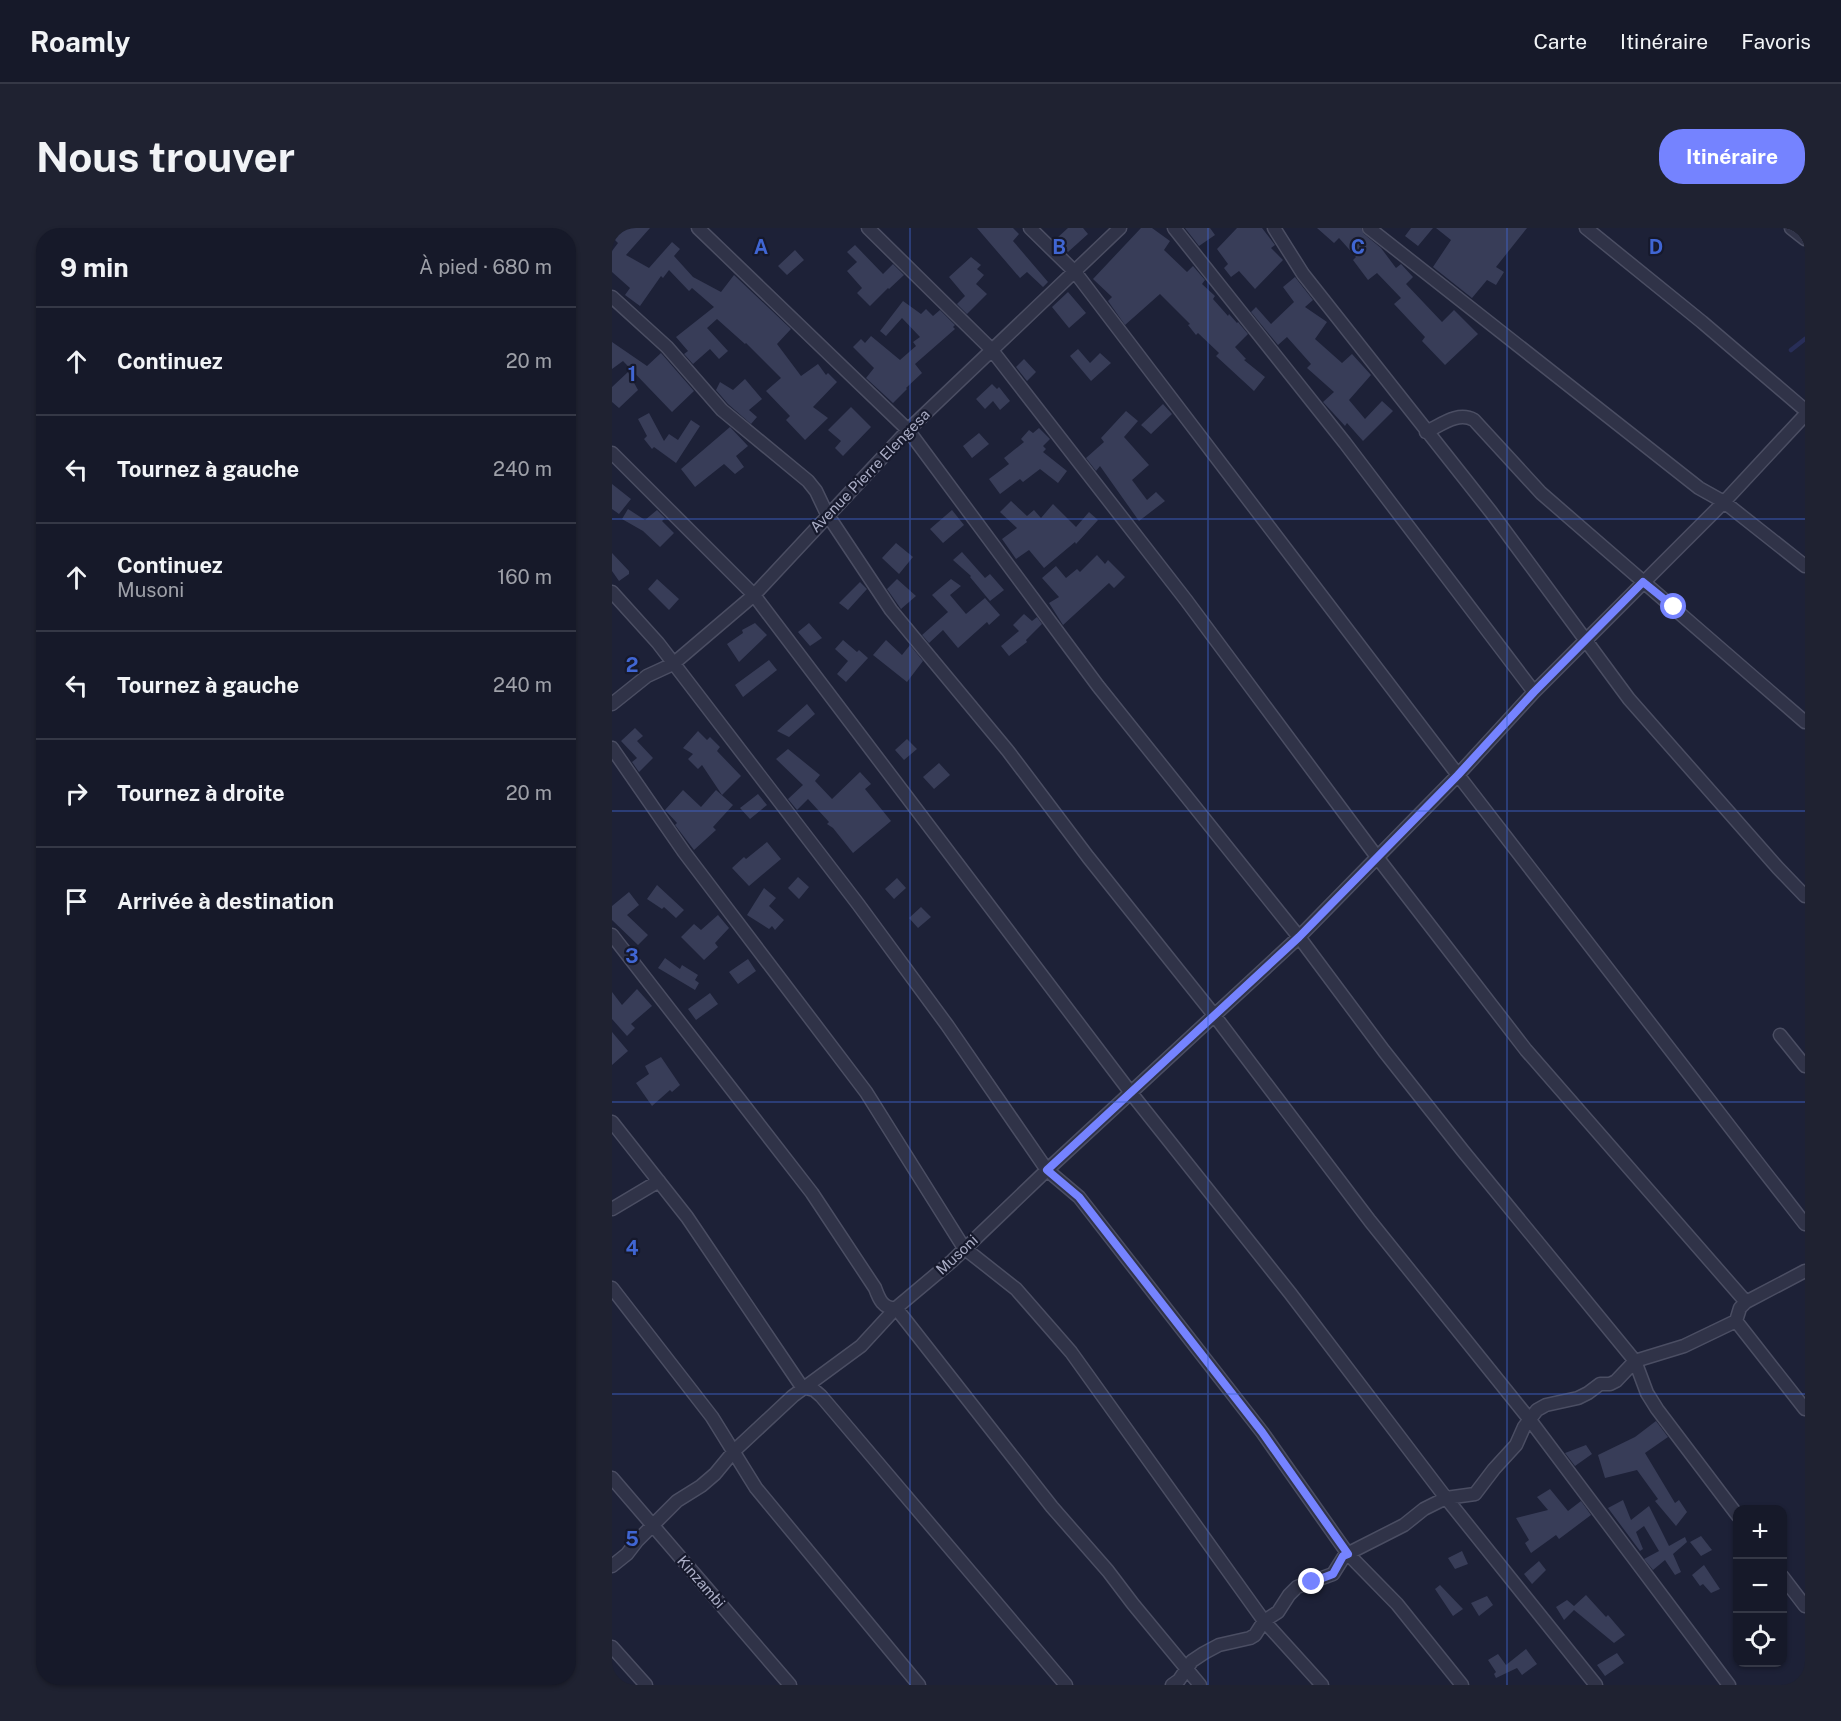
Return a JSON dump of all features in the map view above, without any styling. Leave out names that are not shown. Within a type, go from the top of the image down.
[{"type":"street","points":[[698,228],[908,430],[1098,686],[1299,937],[1384,1051],[1463,1151],[1635,1361],[1647,1393],[1657,1409],[1733,1511]]},
{"type":"street","points":[[868,228],[991,349],[1186,600],[1377,856],[1526,1050],[1746,1302]]},
{"type":"street","points":[[1030,228],[1075,273],[1458,775],[1805,1224]]},
{"type":"street","name":"Avenue Pierre Elengesa","points":[[612,704],[647,676],[673,664],[754,595],[827,514],[908,430],[1120,228]]},
{"type":"street","points":[[1174,228],[1345,443],[1534,692]]},
{"type":"street","points":[[1274,228],[1303,274],[1491,512],[1629,699],[1805,896]]},
{"type":"street","points":[[1369,228],[1699,488],[1724,502],[1805,566]]},
{"type":"street","points":[[1791,228],[1805,239]]},
{"type":"street","points":[[1593,230],[1805,410]]},
{"type":"street","points":[[612,297],[667,347],[722,410],[808,481],[816,491],[827,514],[891,610],[1008,751],[1370,1221],[1530,1420],[1729,1685]]},
{"type":"street","name":"Musoni","points":[[612,1566],[627,1554],[677,1501],[716,1474],[734,1451],[802,1387],[861,1346],[897,1308],[1299,937],[1458,775],[1534,692],[1724,502],[1805,416]]},
{"type":"street","points":[[1426,432],[1458,417],[1474,420],[1541,493],[1805,722]]},
{"type":"street","points":[[612,453],[754,595],[1131,1093],[1290,1293],[1446,1498],[1596,1685]]},
{"type":"street","points":[[612,592],[658,643],[858,903],[947,1025],[1047,1170],[1087,1206],[1262,1432],[1348,1554],[1397,1604],[1462,1685]]},
{"type":"street","points":[[612,748],[684,852],[866,1092],[964,1248],[1016,1288],[1071,1352],[1264,1621],[1322,1685]]},
{"type":"street","points":[[612,935],[812,1193],[875,1288],[883,1304],[889,1308],[897,1308],[1009,1454],[1200,1685]]},
{"type":"street","points":[[1780,1035],[1805,1066]]},
{"type":"street","points":[[612,1122],[687,1217],[802,1387],[814,1390],[821,1395],[1066,1685]]},
{"type":"street","points":[[612,1209],[659,1181]]},
{"type":"street","points":[[1172,1685],[1187,1671],[1192,1661],[1213,1648],[1255,1635],[1264,1621],[1278,1612],[1297,1587],[1333,1574],[1343,1556],[1404,1525],[1424,1509],[1446,1498],[1475,1494],[1516,1445],[1524,1427],[1537,1410],[1546,1405],[1588,1394],[1600,1384],[1610,1384],[1616,1381],[1635,1361],[1684,1346],[1736,1321],[1740,1308],[1746,1302],[1805,1271]]},
{"type":"street","points":[[612,1288],[712,1417],[756,1488],[919,1685]]},
{"type":"street","points":[[1736,1321],[1805,1409]]},
{"type":"street","name":"Kinzambi","points":[[612,1478],[790,1685]]},
{"type":"street","points":[[1787,1583],[1805,1606]]},
{"type":"street","points":[[612,1647],[646,1685]]},
{"type":"building","points":[[612,228],[650,228],[626,255],[649,268],[672,242],[680,249],[674,256],[693,277],[721,292],[734,275],[791,329],[777,344],[801,376],[818,364],[826,375],[828,373],[837,382],[813,407],[828,418],[805,440],[786,420],[790,416],[766,391],[781,378],[746,343],[717,319],[707,328],[728,351],[719,359],[710,349],[693,364],[684,354],[688,351],[676,337],[714,307],[692,288],[689,291],[669,270],[663,278],[661,276],[640,306],[625,295],[630,288],[612,272],[612,251],[618,243],[612,237]]},
{"type":"building","points":[[977,228],[1013,228],[1019,234],[1013,241],[1048,282],[1043,287],[1027,272],[1020,278]]},
{"type":"building","points":[[1068,228],[1083,228],[1088,234],[1068,252],[1057,238]]},
{"type":"building","points":[[1141,228],[1152,228],[1170,241],[1164,250],[1187,272],[1193,266],[1205,280],[1202,284],[1215,296],[1213,299],[1248,334],[1235,347],[1246,359],[1244,360],[1265,377],[1254,391],[1216,356],[1219,353],[1198,333],[1196,335],[1188,325],[1190,324],[1160,294],[1125,325],[1108,301],[1112,297],[1093,279]]},
{"type":"building","points":[[1185,228],[1210,228],[1215,235],[1199,246]]},
{"type":"building","points":[[1237,228],[1262,228],[1275,245],[1271,248],[1283,260],[1255,289],[1239,271],[1231,277],[1224,268],[1228,264],[1217,249]]},
{"type":"building","points":[[1317,228],[1361,228],[1364,234],[1381,248],[1396,268],[1401,264],[1413,277],[1406,284],[1442,322],[1454,310],[1478,334],[1445,365],[1422,341],[1425,337],[1394,304],[1401,298],[1377,273],[1368,280],[1353,260],[1356,257],[1339,238],[1334,243]]},
{"type":"building","points":[[1411,228],[1433,228],[1418,246],[1405,236]]},
{"type":"building","points":[[1436,228],[1527,228],[1496,267],[1504,272],[1496,285],[1487,280],[1472,298],[1433,267],[1451,240]]},
{"type":"building","points":[[855,245],[883,274],[893,264],[904,275],[870,306],[857,293],[862,288],[847,271],[857,262],[847,252]]},
{"type":"building","points":[[795,250],[804,260],[787,275],[778,266]]},
{"type":"building","points":[[971,257],[981,265],[977,269],[984,275],[976,284],[987,294],[967,314],[957,304],[965,296],[949,277]]},
{"type":"building","points":[[1295,277],[1313,300],[1305,307],[1327,322],[1315,339],[1342,363],[1352,354],[1371,375],[1349,400],[1365,419],[1382,401],[1393,411],[1363,441],[1347,423],[1345,426],[1323,402],[1334,392],[1307,368],[1311,364],[1287,337],[1278,345],[1251,312],[1256,307],[1271,324],[1294,302],[1283,287]]},
{"type":"building","points":[[1068,292],[1086,313],[1069,328],[1052,307]]},
{"type":"building","points":[[903,301],[921,314],[926,309],[933,316],[940,310],[955,325],[953,327],[955,329],[915,364],[922,373],[893,403],[866,378],[874,368],[853,347],[861,339],[865,343],[871,336],[900,360],[916,346],[913,342],[920,337],[902,318],[886,336],[880,331]]},
{"type":"building","points":[[612,342],[647,366],[661,353],[694,391],[672,412],[623,361],[612,369]]},
{"type":"building","points":[[1078,349],[1090,363],[1100,353],[1111,363],[1091,381],[1070,356]]},
{"type":"building","points":[[1024,359],[1036,372],[1027,381],[1016,367]]},
{"type":"building","points":[[628,372],[638,390],[619,408],[612,402],[612,387]]},
{"type":"building","points":[[745,379],[762,399],[749,410],[757,417],[751,424],[716,390],[720,382],[733,390]]},
{"type":"building","points":[[992,384],[997,389],[999,387],[1010,401],[1000,410],[993,401],[985,409],[976,399]]},
{"type":"building","points":[[1163,404],[1172,414],[1151,434],[1141,425]]},
{"type":"building","points":[[851,407],[871,427],[843,456],[835,448],[841,441],[828,430]]},
{"type":"building","points":[[1126,411],[1138,421],[1124,437],[1149,465],[1132,480],[1147,500],[1156,492],[1165,501],[1139,521],[1100,466],[1096,471],[1086,458],[1104,442],[1101,438]]},
{"type":"building","points":[[649,413],[664,441],[669,434],[678,440],[691,420],[700,426],[676,463],[654,447],[652,449],[644,439],[647,436],[638,419]]},
{"type":"building","points":[[730,427],[748,446],[736,456],[744,467],[735,474],[724,464],[695,487],[681,469]]},
{"type":"building","points":[[1039,428],[1050,439],[1043,446],[1046,449],[1043,452],[1067,471],[1058,483],[1040,469],[1023,482],[1020,479],[1000,494],[989,479],[1009,464],[1004,458],[1024,442],[1021,439],[1029,430],[1033,433]]},
{"type":"building","points":[[979,433],[989,444],[972,458],[963,446]]},
{"type":"building","points":[[612,484],[631,499],[619,514],[612,509]]},
{"type":"building","points":[[1011,501],[1027,516],[1034,510],[1041,518],[1053,504],[1076,527],[1089,512],[1098,520],[1076,544],[1075,542],[1044,568],[1029,550],[1016,559],[1002,539],[1017,528],[1000,512]]},
{"type":"building","points":[[628,509],[645,520],[657,510],[665,518],[662,521],[674,533],[660,547],[643,531],[622,519]]},
{"type":"building","points":[[952,510],[964,525],[943,543],[930,529]]},
{"type":"building","points":[[896,543],[913,557],[899,574],[882,558]]},
{"type":"building","points":[[962,552],[985,578],[990,574],[1004,590],[990,601],[971,576],[953,560]]},
{"type":"building","points":[[612,553],[629,571],[629,574],[619,581],[612,571]]},
{"type":"building","points":[[1097,555],[1105,564],[1108,560],[1125,577],[1114,588],[1109,583],[1063,625],[1049,603],[1059,597],[1042,578],[1056,566],[1066,578],[1077,569],[1080,572]]},
{"type":"building","points":[[657,579],[679,599],[669,610],[648,589]]},
{"type":"building","points":[[897,579],[916,596],[901,609],[887,589]]},
{"type":"building","points":[[951,579],[961,586],[950,595],[966,614],[985,598],[1000,615],[989,625],[987,622],[958,648],[943,630],[929,643],[922,635],[948,612],[932,595]]},
{"type":"building","points":[[860,582],[867,589],[848,610],[839,603]]},
{"type":"building","points":[[1024,614],[1032,621],[1037,617],[1042,624],[1026,640],[1027,642],[1009,656],[1001,646],[1019,631],[1013,625]]},
{"type":"building","points":[[755,623],[767,635],[739,662],[727,644],[743,633],[742,630]]},
{"type":"building","points":[[809,623],[822,638],[810,646],[798,632]]},
{"type":"building","points":[[843,640],[868,658],[846,682],[837,674],[848,661],[835,649]]},
{"type":"building","points":[[886,640],[902,655],[910,645],[923,661],[907,682],[873,655]]},
{"type":"building","points":[[769,660],[777,670],[743,697],[735,685]]},
{"type":"building","points":[[807,704],[815,714],[789,737],[777,731]]},
{"type":"building","points":[[635,728],[643,736],[637,741],[653,758],[639,772],[632,762],[637,758],[621,741]]},
{"type":"building","points":[[698,731],[707,740],[710,737],[720,747],[717,751],[741,776],[722,795],[702,765],[698,769],[688,759],[693,754],[683,748]]},
{"type":"building","points":[[907,739],[917,749],[904,760],[895,750]]},
{"type":"building","points":[[788,749],[820,775],[815,781],[832,799],[860,772],[871,784],[865,789],[891,821],[853,853],[808,799],[797,810],[788,799],[803,785],[776,759]]},
{"type":"building","points":[[939,763],[950,775],[934,789],[923,777]]},
{"type":"building","points":[[683,790],[701,807],[716,790],[733,805],[713,827],[716,830],[694,850],[675,825],[677,823],[665,810]]},
{"type":"building","points":[[758,794],[767,805],[750,819],[740,808]]},
{"type":"building","points":[[767,842],[781,859],[749,886],[732,868]]},
{"type":"building","points":[[798,877],[809,887],[799,899],[788,888]]},
{"type":"building","points":[[897,878],[906,888],[894,899],[885,889]]},
{"type":"building","points":[[657,885],[684,910],[676,918],[664,907],[662,909],[647,899]]},
{"type":"building","points":[[764,888],[776,898],[769,906],[784,920],[775,930],[772,926],[769,929],[747,915]]},
{"type":"building","points":[[629,892],[639,905],[627,915],[648,935],[638,945],[612,920],[612,906]]},
{"type":"building","points":[[921,907],[931,917],[918,928],[909,918]]},
{"type":"building","points":[[718,915],[729,928],[715,943],[718,947],[704,960],[681,937],[694,924],[701,930]]},
{"type":"building","points":[[665,958],[680,969],[682,965],[698,975],[695,980],[699,983],[695,990],[658,968]]},
{"type":"building","points":[[748,959],[756,971],[738,984],[729,972]]},
{"type":"building","points":[[637,989],[652,1006],[631,1024],[635,1028],[627,1036],[612,1019],[612,992],[622,1005]]},
{"type":"building","points":[[710,993],[718,1004],[696,1020],[688,1009]]},
{"type":"building","points":[[612,1032],[628,1051],[612,1065]]},
{"type":"building","points":[[661,1057],[680,1085],[672,1092],[670,1090],[652,1106],[636,1083],[649,1074],[645,1066]]},
{"type":"building","points":[[1656,1421],[1668,1437],[1645,1453],[1675,1503],[1679,1500],[1687,1512],[1676,1526],[1655,1501],[1658,1499],[1637,1470],[1605,1478],[1598,1455],[1635,1437]]},
{"type":"building","points":[[1586,1445],[1592,1454],[1575,1466],[1565,1453]]},
{"type":"building","points":[[1550,1489],[1568,1511],[1581,1501],[1591,1515],[1559,1539],[1556,1535],[1531,1553],[1525,1543],[1529,1540],[1516,1518],[1548,1510],[1537,1497]]},
{"type":"building","points":[[1623,1500],[1631,1520],[1649,1506],[1669,1546],[1685,1537],[1687,1542],[1673,1554],[1681,1572],[1675,1575],[1665,1560],[1653,1570],[1644,1559],[1659,1551],[1644,1526],[1636,1532],[1643,1549],[1640,1551],[1608,1508]]},
{"type":"building","points":[[1701,1536],[1712,1550],[1701,1556],[1690,1542]]},
{"type":"building","points":[[1462,1551],[1468,1564],[1455,1569],[1448,1558]]},
{"type":"building","points":[[1539,1561],[1546,1570],[1532,1584],[1524,1574]]},
{"type":"building","points":[[1704,1565],[1720,1589],[1711,1593],[1703,1584],[1700,1586],[1692,1575]]},
{"type":"building","points":[[1440,1585],[1463,1609],[1453,1616],[1435,1589]]},
{"type":"building","points":[[1586,1595],[1625,1635],[1614,1643],[1574,1610],[1564,1620],[1556,1607],[1567,1600],[1574,1606]]},
{"type":"building","points":[[1487,1596],[1493,1605],[1479,1616],[1471,1603]]},
{"type":"building","points":[[1526,1649],[1537,1664],[1522,1675],[1517,1668],[1496,1678],[1494,1674],[1496,1672],[1488,1660],[1498,1654],[1506,1665]]},
{"type":"building","points":[[1617,1653],[1624,1663],[1605,1676],[1597,1665]]},
{"type":"waterway","points":[[1791,350],[1805,339]]},
{"type":"route","points":[[1312,1582],[1333,1574],[1343,1556],[1348,1554],[1262,1432],[1079,1197],[1047,1170],[1299,937],[1643,582],[1674,607]]}]
